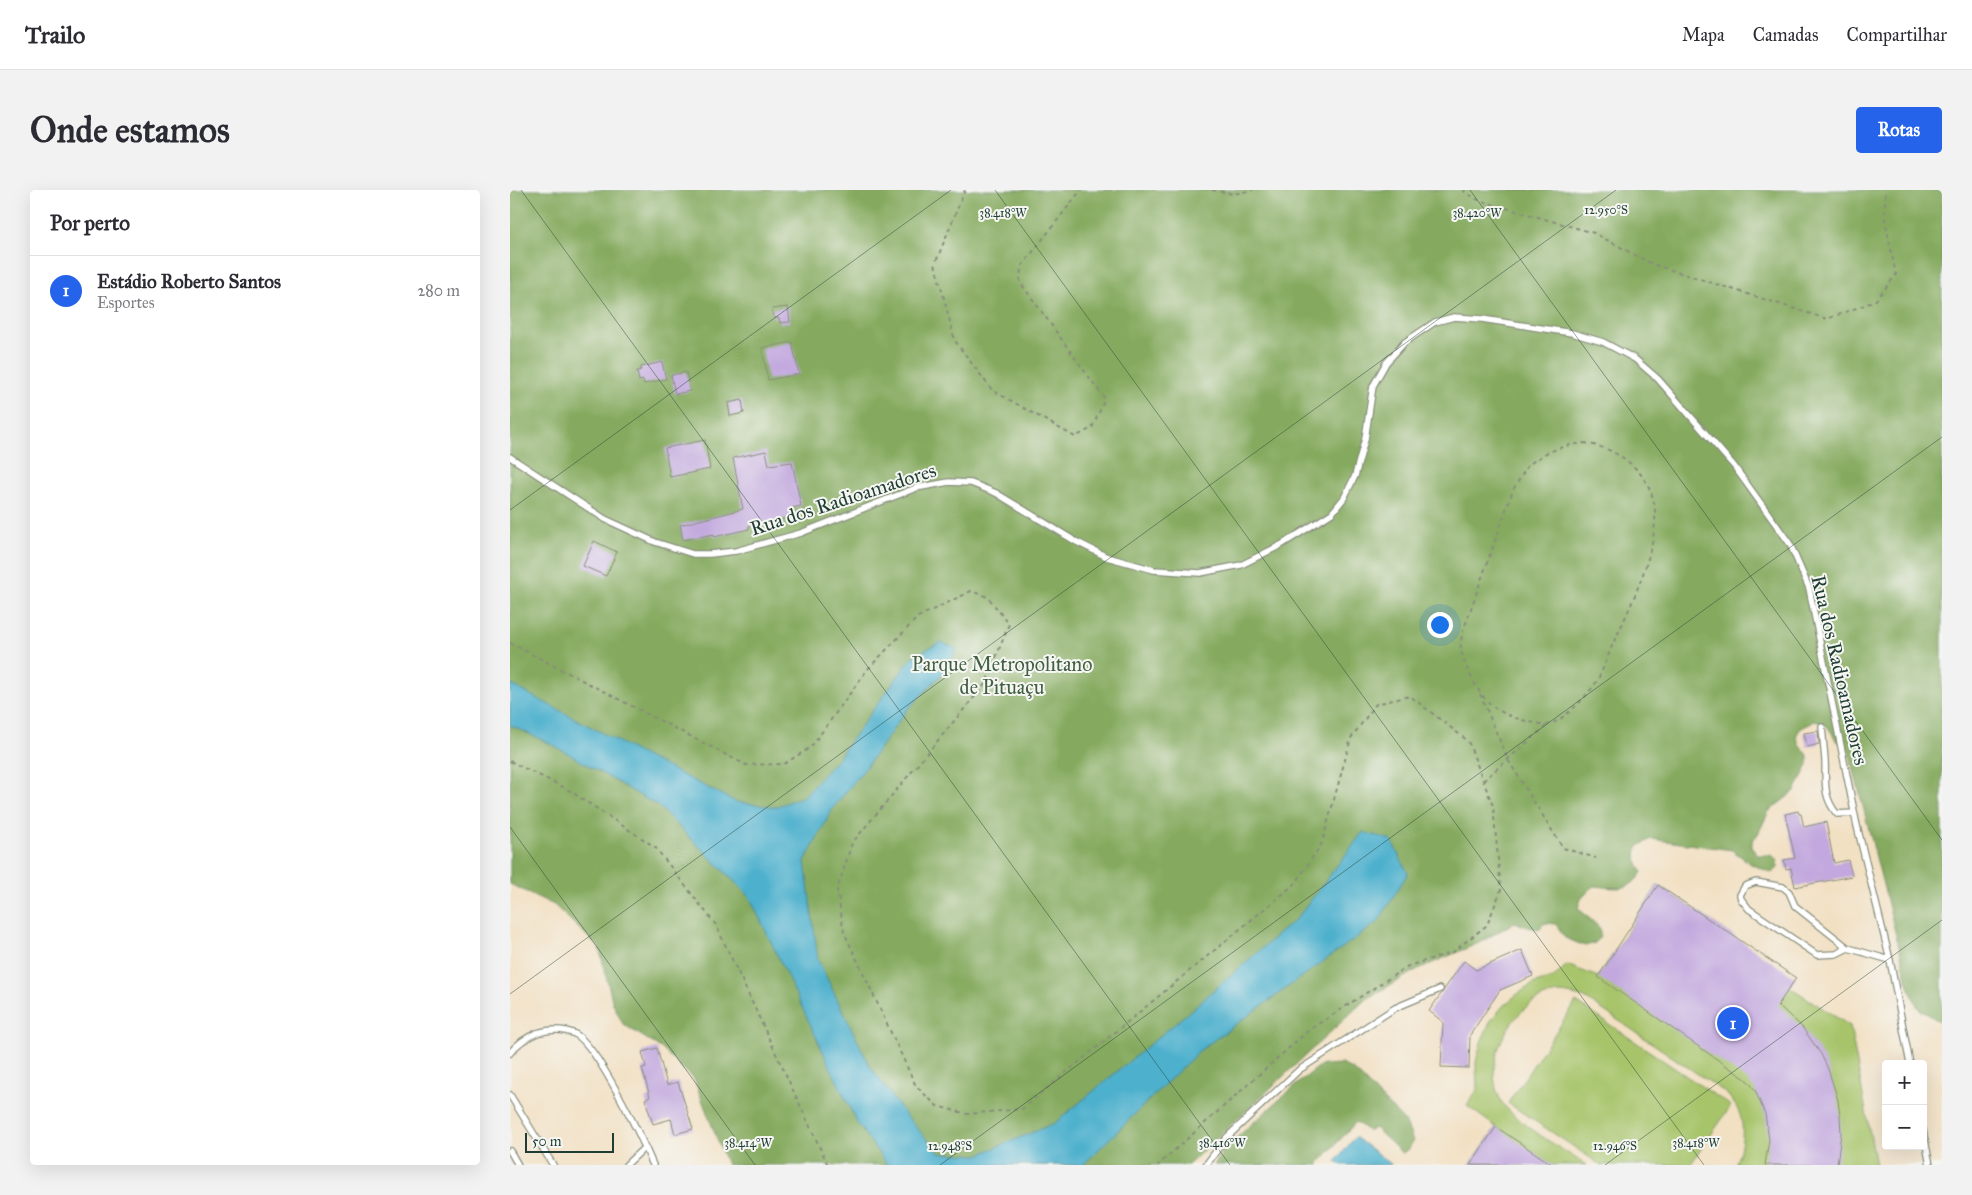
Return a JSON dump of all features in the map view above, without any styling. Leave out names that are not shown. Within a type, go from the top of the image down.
[{"type":"lane","name":"Rua dos Radioamadores","points":[[510,457],[605,519],[655,542],[693,554],[710,554],[736,550],[801,533],[916,488],[949,482],[971,484],[996,494],[1075,541],[1107,557],[1154,570],[1200,573],[1241,564],[1281,545],[1332,513],[1344,498],[1355,476],[1365,439],[1373,386],[1386,363],[1405,342],[1435,322],[1454,317],[1482,319],[1572,333],[1603,342],[1635,359],[1658,379],[1734,466],[1790,544],[1809,588],[1854,813],[1890,960],[1909,1060]]},
{"type":"lane","points":[[1822,727],[1825,789],[1832,808],[1837,814],[1854,813]]},
{"type":"lane","points":[[1848,948],[1836,954],[1816,955],[1749,909],[1740,895],[1745,886],[1756,882],[1783,886],[1789,892],[1795,906],[1848,948],[1890,960]]},
{"type":"lane","points":[[1206,1165],[1226,1138],[1299,1070],[1395,1008],[1440,989]]},
{"type":"lane","points":[[510,1053],[522,1041],[542,1032],[556,1029],[576,1035],[594,1054],[639,1133],[653,1165]]},
{"type":"lane","points":[[510,1096],[553,1165]]},
{"type":"lane","points":[[626,1165],[645,1147]]},
{"type":"lane","points":[[1927,1150],[1930,1165]]},
{"type":"lane","points":[[510,1151],[518,1165]]},
{"type":"path","points":[[966,190],[935,264],[955,341],[992,390],[1075,436],[1092,428],[1105,399],[1020,282],[1021,267],[1081,190]]},
{"type":"path","points":[[1212,190],[1233,194],[1253,190]]},
{"type":"path","points":[[1462,190],[1478,200],[1594,233],[1652,264],[1827,319],[1875,301],[1896,275],[1885,220],[1885,190]]},
{"type":"path","points":[[1483,781],[1508,760],[1547,725],[1573,710],[1596,682],[1647,561],[1654,534],[1655,510],[1648,486],[1636,468],[1621,456],[1600,446],[1584,443],[1565,446],[1546,453],[1528,465],[1513,490],[1462,634],[1460,649],[1508,760],[1563,848],[1596,858]]},
{"type":"path","points":[[510,643],[746,765],[784,764],[811,747],[867,670],[918,617],[971,590],[988,597],[1009,624],[986,683],[852,844],[837,890],[844,932],[916,1086],[937,1106],[967,1114],[1022,1109],[1296,883],[1322,842],[1351,738],[1376,704],[1410,696],[1468,741],[1493,806],[1502,890],[1487,925],[1453,952],[1408,966],[1309,1030],[1158,1165]]},
{"type":"path","points":[[1479,693],[1496,709],[1512,718],[1547,725]]},
{"type":"path","points":[[510,761],[567,789],[655,847],[716,925],[828,1165]]},
{"type":"green space","name":"Parque Metropolitano de Pituaçu","points":[[510,190],[1942,190],[1942,1023],[1918,1008],[1910,990],[1848,748],[1836,740],[1828,727],[1816,720],[1800,729],[1796,736],[1800,746],[1808,755],[1808,765],[1795,791],[1769,811],[1758,834],[1752,841],[1752,848],[1757,855],[1772,855],[1777,860],[1778,868],[1772,873],[1751,864],[1732,850],[1651,839],[1637,847],[1636,860],[1642,872],[1632,884],[1620,888],[1593,886],[1581,899],[1578,908],[1600,928],[1600,937],[1595,943],[1585,946],[1565,938],[1556,924],[1545,923],[1539,929],[1515,922],[1479,943],[1416,970],[1365,1000],[1188,1165],[727,1165],[694,1079],[661,1048],[623,1024],[613,1004],[599,947],[554,905],[510,884]]},
{"type":"green space","points":[[1658,885],[1733,936],[1790,987],[1850,1026],[1876,1165],[1735,1165],[1740,1152],[1742,1123],[1738,1110],[1726,1093],[1585,998],[1559,993],[1543,997],[1528,1006],[1515,1019],[1505,1034],[1498,1051],[1494,1068],[1495,1085],[1501,1101],[1516,1117],[1586,1165],[1470,1165],[1496,1127],[1467,1106],[1477,1090],[1476,1062],[1481,1042],[1491,1020],[1504,1005],[1519,993],[1535,983],[1553,978],[1567,965],[1598,977]]},
{"type":"green space","points":[[1576,1002],[1731,1106],[1690,1165],[1601,1165],[1508,1103]]},
{"type":"green space","points":[[1341,1064],[1354,1070],[1406,1123],[1413,1141],[1409,1149],[1402,1153],[1375,1128],[1368,1131],[1356,1122],[1318,1164],[1320,1165],[1214,1165],[1226,1147],[1297,1084],[1321,1065]]},
{"type":"water","points":[[941,642],[957,649],[942,674],[907,710],[863,771],[833,808],[805,861],[818,960],[870,1066],[903,1112],[939,1153],[978,1155],[1055,1123],[1185,1015],[1297,918],[1363,832],[1391,840],[1408,873],[1378,922],[1199,1051],[1083,1165],[887,1165],[857,1123],[749,896],[658,806],[553,745],[510,725],[510,684],[736,802],[775,807],[804,796],[835,762],[913,656]]},
{"type":"water","points":[[1355,1137],[1391,1165],[1342,1165],[1336,1161]]},
{"type":"building","points":[[788,307],[790,322],[780,323],[779,318],[774,318],[772,309]]},
{"type":"building","points":[[792,342],[799,374],[768,380],[762,348]]},
{"type":"building","points":[[662,362],[666,379],[644,384],[643,380],[639,381],[637,371],[641,370],[641,367]]},
{"type":"building","points":[[686,372],[690,391],[675,394],[671,375]]},
{"type":"building","points":[[742,400],[744,413],[730,416],[728,403]]},
{"type":"building","points":[[705,440],[710,469],[670,477],[665,448]]},
{"type":"building","points":[[766,451],[769,465],[792,462],[801,506],[792,508],[793,517],[749,526],[749,529],[714,537],[714,534],[683,540],[680,525],[743,509],[733,458]]},
{"type":"building","points":[[594,541],[617,552],[606,576],[583,566]]},
{"type":"building","points":[[1818,731],[1819,744],[1807,747],[1804,733]]},
{"type":"building","points":[[1798,811],[1801,814],[1804,827],[1826,822],[1834,863],[1848,860],[1852,876],[1795,887],[1791,868],[1786,869],[1784,860],[1795,858],[1785,814]]},
{"type":"building","points":[[1658,885],[1796,978],[1778,1005],[1802,1027],[1821,1054],[1828,1069],[1838,1100],[1840,1116],[1841,1133],[1837,1165],[1765,1165],[1769,1140],[1765,1114],[1755,1090],[1747,1080],[1598,977]]},
{"type":"building","points":[[1522,950],[1533,976],[1500,990],[1470,1035],[1469,1068],[1441,1067],[1443,1022],[1429,1011],[1464,961],[1476,970]]},
{"type":"building","points":[[657,1048],[667,1085],[678,1082],[693,1129],[675,1134],[671,1119],[653,1124],[645,1099],[650,1097],[642,1068],[646,1067],[642,1052]]},
{"type":"building","points":[[1496,1127],[1553,1165],[1470,1165]]},
{"type":"place","name":"Estádio Roberto Santos","points":[[1733,1023]]}]
